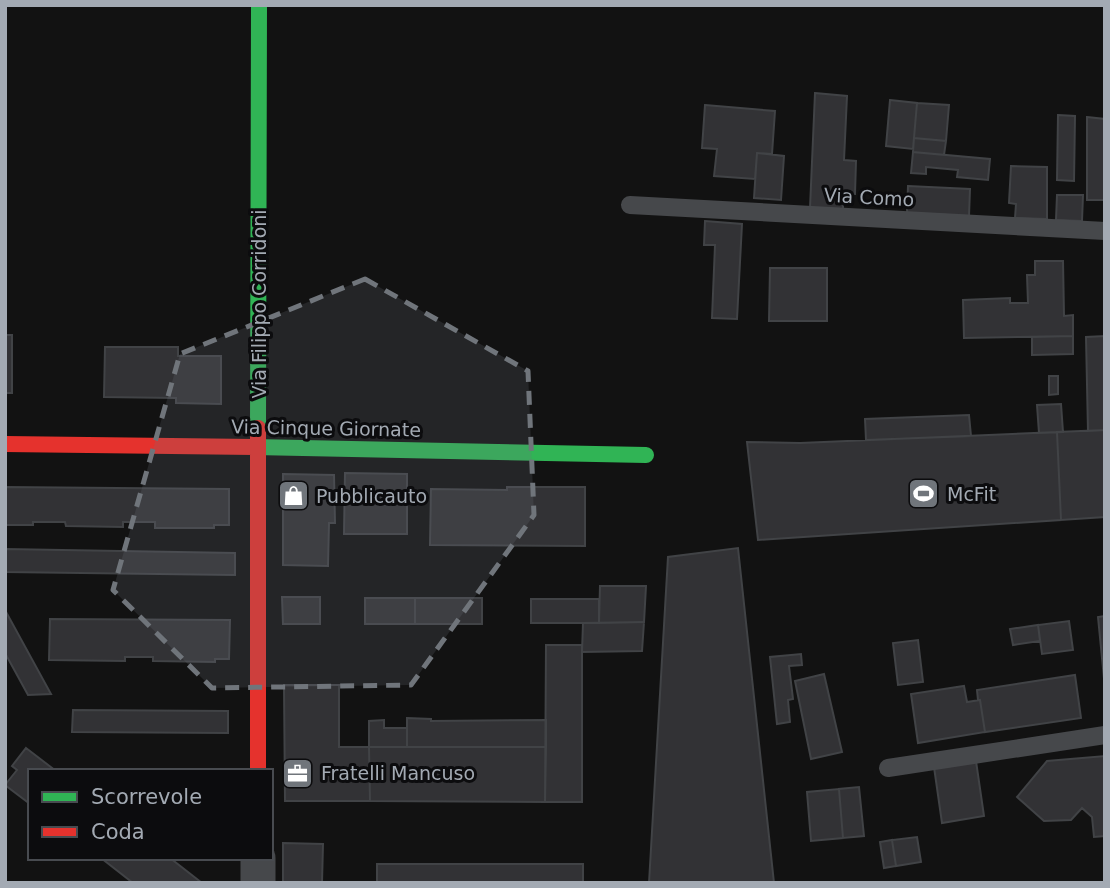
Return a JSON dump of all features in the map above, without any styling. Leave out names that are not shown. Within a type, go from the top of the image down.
[{"type":"street","name":"Via Filippo Corridoni","points":[[258,769],[259,5]]},
{"type":"street","name":"Via Cinque Giornate","points":[[5,444],[646,455]]},
{"type":"street","points":[[258,860],[258,883]]},
{"type":"lane","name":"Via Como","points":[[630,205],[1105,231]]},
{"type":"lane","points":[[888,768],[1105,735]]},
{"type":"highlighted area","points":[[365,279],[528,371],[534,515],[411,685],[212,688],[113,590],[180,354]]},
{"type":"building","points":[[815,93],[847,96],[844,160],[856,161],[855,194],[843,194],[843,209],[810,208]]},
{"type":"building","points":[[890,100],[917,103],[913,149],[886,146]]},
{"type":"building","points":[[917,103],[949,105],[946,141],[914,138]]},
{"type":"building","points":[[705,105],[775,111],[772,154],[757,153],[755,179],[714,176],[717,149],[702,148]]},
{"type":"building","points":[[1058,115],[1075,116],[1074,181],[1057,180]]},
{"type":"building","points":[[1087,117],[1105,119],[1105,200],[1087,200]]},
{"type":"building","points":[[914,138],[946,141],[944,155],[913,152]]},
{"type":"building","points":[[913,152],[990,159],[988,180],[957,177],[958,170],[926,167],[926,174],[911,173]]},
{"type":"building","points":[[757,153],[784,156],[781,200],[754,198]]},
{"type":"building","points":[[1011,166],[1047,167],[1047,219],[1015,218],[1016,204],[1009,203]]},
{"type":"building","points":[[908,186],[970,189],[969,216],[907,213]]},
{"type":"building","points":[[1057,195],[1083,195],[1082,221],[1056,220]]},
{"type":"building","points":[[705,221],[742,224],[737,319],[712,318],[715,245],[704,245]]},
{"type":"building","points":[[1035,261],[1063,261],[1064,316],[1073,315],[1073,336],[964,338],[963,300],[1010,298],[1010,303],[1028,303],[1027,275],[1035,275]]},
{"type":"building","points":[[770,268],[827,268],[827,321],[769,321]]},
{"type":"building","points":[[5,335],[12,335],[12,393],[5,393]]},
{"type":"building","points":[[1073,336],[1073,354],[1032,355],[1032,337]]},
{"type":"building","points":[[1105,336],[1105,430],[1088,431],[1086,337]]},
{"type":"building","points":[[105,347],[178,347],[178,356],[221,356],[221,404],[176,403],[176,398],[104,397]]},
{"type":"building","points":[[1049,376],[1058,376],[1058,394],[1049,395]]},
{"type":"building","points":[[1061,404],[1063,432],[1039,433],[1037,405]]},
{"type":"building","points":[[969,415],[971,436],[866,440],[865,419]]},
{"type":"building","points":[[1105,430],[1105,517],[1061,520],[1057,432]]},
{"type":"building","points":[[1057,432],[1061,520],[758,540],[747,442],[800,443]]},
{"type":"building","points":[[345,473],[407,474],[407,534],[344,534]]},
{"type":"building","points":[[283,474],[334,475],[335,523],[329,523],[328,566],[283,565]]},
{"type":"building","points":[[5,487],[229,489],[229,525],[214,525],[214,528],[155,528],[155,522],[123,522],[123,527],[66,526],[65,522],[33,522],[33,525],[5,525]]},
{"type":"building","points":[[507,487],[585,487],[585,546],[430,545],[431,489],[507,490]]},
{"type":"building","points":[[738,548],[774,883],[649,883],[668,557]]},
{"type":"building","points":[[5,549],[235,553],[235,575],[5,572]]},
{"type":"building","points":[[600,586],[646,586],[644,622],[599,623]]},
{"type":"building","points":[[282,597],[320,597],[320,624],[283,624]]},
{"type":"building","points":[[365,598],[415,598],[415,624],[365,624]]},
{"type":"building","points":[[415,598],[482,598],[482,624],[415,624]]},
{"type":"building","points":[[531,599],[599,599],[599,623],[531,623]]},
{"type":"building","points":[[5,610],[51,694],[28,695],[5,653]]},
{"type":"building","points":[[1105,616],[1105,689],[1098,617]]},
{"type":"building","points":[[50,619],[230,620],[229,659],[215,659],[215,662],[153,661],[153,657],[125,657],[125,661],[49,660]]},
{"type":"building","points":[[1069,621],[1073,650],[1042,654],[1038,625]]},
{"type":"building","points":[[644,622],[642,651],[582,652],[583,623]]},
{"type":"building","points":[[1038,625],[1040,641],[1013,645],[1010,629]]},
{"type":"building","points":[[918,640],[923,682],[898,685],[893,643]]},
{"type":"building","points":[[546,645],[582,645],[582,802],[545,802]]},
{"type":"building","points":[[801,654],[802,665],[789,666],[793,699],[788,700],[790,722],[777,724],[770,657]]},
{"type":"building","points":[[824,674],[842,752],[811,759],[795,681]]},
{"type":"building","points":[[1075,675],[1081,718],[985,732],[977,690]]},
{"type":"building","points":[[284,685],[339,685],[339,747],[369,747],[370,801],[285,801]]},
{"type":"building","points":[[964,686],[967,702],[980,700],[985,732],[918,743],[911,694]]},
{"type":"building","points":[[73,710],[228,711],[228,733],[72,732]]},
{"type":"building","points":[[407,718],[431,721],[546,720],[546,747],[407,747]]},
{"type":"building","points":[[384,720],[384,728],[407,728],[407,747],[369,747],[369,721]]},
{"type":"building","points":[[369,747],[546,747],[545,802],[370,801]]},
{"type":"building","points":[[26,748],[53,769],[28,769],[28,802],[5,785],[17,770],[12,766]]},
{"type":"building","points":[[1105,756],[1105,836],[1094,837],[1092,817],[1082,808],[1071,820],[1044,821],[1017,797],[1047,761]]},
{"type":"building","points":[[976,761],[984,816],[942,823],[934,767]]},
{"type":"building","points":[[859,787],[864,836],[843,838],[839,789]]},
{"type":"building","points":[[839,789],[843,838],[811,841],[807,792]]},
{"type":"building","points":[[917,837],[921,862],[896,866],[892,840]]},
{"type":"building","points":[[892,840],[896,866],[884,868],[880,842]]},
{"type":"building","points":[[283,843],[323,844],[322,883],[283,883]]},
{"type":"building","points":[[104,860],[173,860],[202,883],[133,883]]},
{"type":"building","points":[[377,864],[583,864],[583,883],[377,883]]},
{"type":"traffic: fast","points":[[258,428],[259,5]]},
{"type":"traffic: fast","points":[[254,447],[646,455]]},
{"type":"traffic: jam","points":[[258,428],[258,769]]},
{"type":"traffic: jam","points":[[5,444],[254,447]]},
{"type":"place","name":"McFit","points":[[924,494]]},
{"type":"place","name":"Pubblicauto","points":[[293,496]]},
{"type":"place","name":"Fratelli Mancuso","points":[[298,773]]}]
